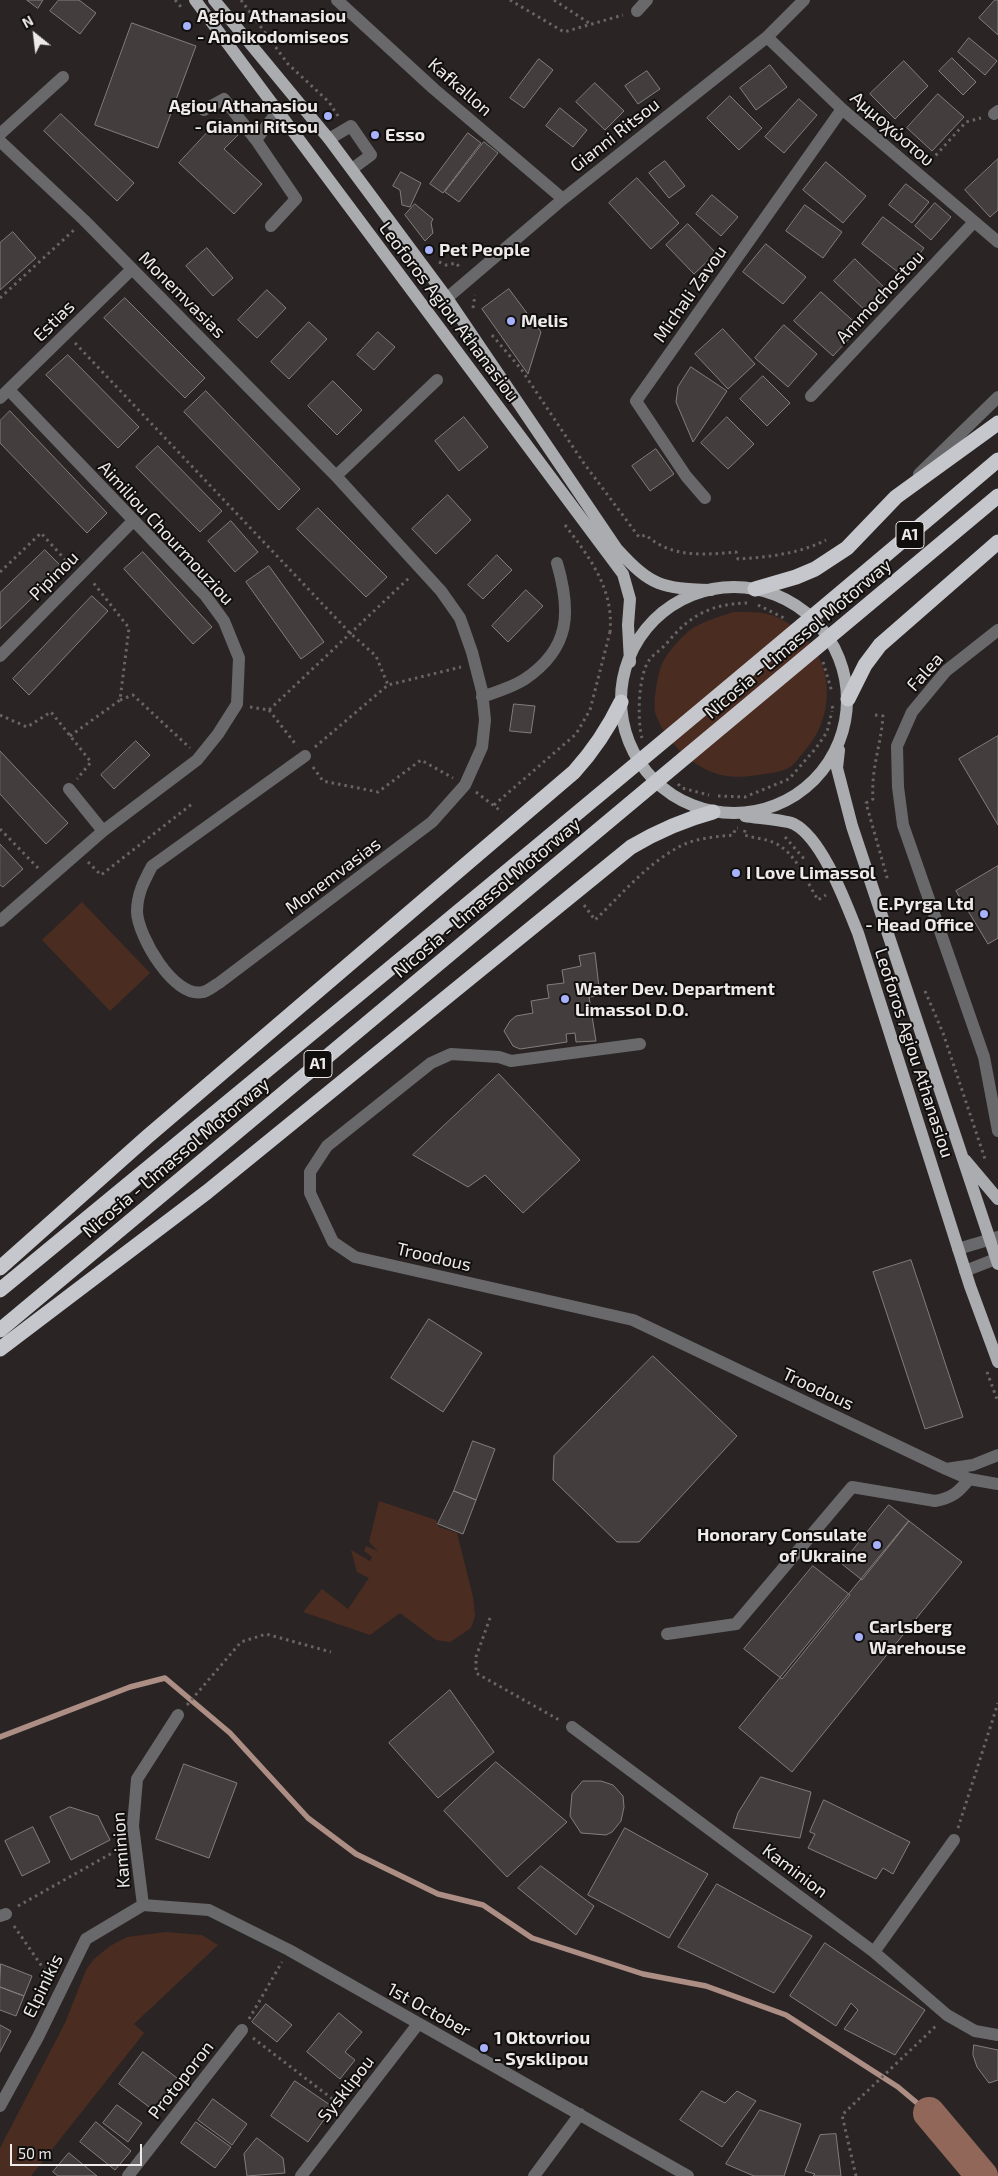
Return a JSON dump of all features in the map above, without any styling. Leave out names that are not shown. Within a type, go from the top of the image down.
[{"type":"highway","points":[[755,589],[796,577],[823,564],[847,548],[896,497],[998,423]]},
{"type":"highway","name":"Nicosia - Limassol Motorway","points":[[0,1290],[506,874],[998,460]]},
{"type":"highway","name":"Nicosia - Limassol Motorway","points":[[0,1330],[998,496]]},
{"type":"highway","points":[[848,699],[865,665],[880,645],[998,542]]},
{"type":"highway","points":[[0,1268],[147,1137],[574,772],[594,750],[608,729],[621,702]]},
{"type":"highway","points":[[0,1349],[207,1192],[631,847],[660,830],[690,818],[713,812]]},
{"type":"main road","name":"Leoforos Agiou Athanasiou","points":[[195,0],[623,574],[630,599],[628,625],[630,662]]},
{"type":"main road","name":"Leoforos Agiou Athanasiou","points":[[214,0],[329,139],[447,298],[623,555],[635,568],[652,580],[672,588],[711,590]]},
{"type":"main road","points":[[733,587],[755,589],[777,595],[814,619],[828,636],[841,661],[848,699],[846,721],[839,742],[829,762],[815,779],[798,794],[771,807],[735,814],[713,812],[655,781],[630,747],[621,702],[623,680],[630,662],[639,639],[653,621],[670,607],[690,596],[711,590],[733,587]]},
{"type":"main road","name":"Leoforos Agiou Athanasiou","points":[[839,742],[837,768],[852,826],[960,1154],[994,1238],[997,1260]]},
{"type":"main road","name":"Leoforos Agiou Athanasiou","points":[[735,814],[794,824],[816,845],[835,878],[858,933],[965,1271],[998,1362]]},
{"type":"main road","points":[[960,1154],[998,1199]]},
{"type":"street","name":"Kafkallon","points":[[337,0],[434,88],[563,198]]},
{"type":"street","points":[[637,11],[647,0]]},
{"type":"street","name":"Gianni Ritsou","points":[[447,298],[563,198],[767,37],[804,0]]},
{"type":"street","name":"Αμμοχώστου","points":[[767,37],[842,109],[998,242]]},
{"type":"street","points":[[0,134],[63,77]]},
{"type":"street","points":[[204,110],[224,100],[256,140],[296,199],[271,226]]},
{"type":"street","name":"Michali Zavou","points":[[705,498],[686,476],[636,401],[842,109]]},
{"type":"street","points":[[256,140],[277,112]]},
{"type":"street","points":[[329,139],[351,126],[371,155],[352,170]]},
{"type":"street","name":"Monemvasias","points":[[0,141],[84,220],[336,476],[442,591],[460,618],[475,663],[485,720],[482,746],[466,785],[432,822],[291,930],[203,992],[187,990],[172,979],[139,929],[137,912],[140,888],[152,866],[305,756]]},
{"type":"street","name":"Ammochostou","points":[[811,396],[974,222]]},
{"type":"street","name":"Estias","points":[[4,394],[132,269]]},
{"type":"street","points":[[336,476],[437,380]]},
{"type":"street","name":"Aimiliou Chourmouziou","points":[[0,920],[103,831],[199,757],[218,734],[237,704],[239,658],[224,621],[204,595],[4,394]]},
{"type":"street","points":[[896,497],[998,397]]},
{"type":"street","name":"Pipinou","points":[[0,656],[132,522]]},
{"type":"street","points":[[482,697],[524,680],[549,660],[563,635],[565,607],[562,580],[557,562]]},
{"type":"street","name":"Falea","points":[[998,630],[940,678],[912,712],[897,746],[898,787],[903,825],[984,1057],[998,1131]]},
{"type":"street","points":[[69,789],[103,831]]},
{"type":"street","name":"Troodous","points":[[640,1044],[511,1061],[489,1056],[451,1054],[431,1063],[328,1146],[310,1172],[310,1193],[333,1242],[355,1257],[633,1320],[946,1469],[969,1479],[998,1484]]},
{"type":"street","points":[[958,1249],[994,1238]]},
{"type":"street","points":[[965,1271],[997,1260]]},
{"type":"street","points":[[946,1469],[974,1465],[998,1455]]},
{"type":"street","points":[[668,1634],[736,1624],[852,1487],[935,1500],[947,1499],[958,1493],[969,1479]]},
{"type":"street","name":"Kaminion","points":[[143,1905],[133,1826],[137,1779],[178,1715]]},
{"type":"street","name":"Kaminion","points":[[572,1727],[874,1952],[947,2015],[975,2031],[998,2035]]},
{"type":"street","points":[[874,1952],[954,1840]]},
{"type":"street","name":"1st October","points":[[143,1905],[209,1910],[289,1950],[688,2176]]},
{"type":"street","name":"Elpinikis","points":[[0,2106],[86,1939],[143,1905]]},
{"type":"street","name":"Sysklipou","points":[[301,2176],[418,2024]]},
{"type":"street","name":"Protoporon","points":[[128,2176],[242,2030]]},
{"type":"street","points":[[534,2176],[580,2114]]},
{"type":"path","points":[[510,0],[564,32],[637,11]]},
{"type":"path","points":[[554,0],[592,25]]},
{"type":"path","points":[[918,175],[966,122],[996,112]]},
{"type":"path","points":[[0,298],[84,220]]},
{"type":"path","points":[[66,333],[350,633],[376,656],[388,685]]},
{"type":"path","points":[[0,572],[41,533],[82,573],[129,628],[120,700]]},
{"type":"path","points":[[706,558],[706,555],[736,552],[738,559],[788,554],[808,549],[829,539]]},
{"type":"path","points":[[268,710],[420,567]]},
{"type":"path","points":[[641,737],[641,685],[648,658],[666,645],[678,628],[711,608],[729,604],[754,603],[785,618]]},
{"type":"path","points":[[494,805],[576,734],[590,710],[610,632]]},
{"type":"path","points":[[475,663],[388,685],[305,756],[323,781],[378,792],[422,760],[466,785],[499,809]]},
{"type":"path","points":[[827,670],[832,696]]},
{"type":"path","points":[[70,736],[120,700],[132,695],[199,757]]},
{"type":"path","points":[[677,793],[745,796],[789,779],[821,740],[829,726],[833,711],[832,703]]},
{"type":"path","points":[[237,704],[268,710],[285,730]]},
{"type":"path","points":[[0,715],[27,727],[51,712],[91,762],[69,789]]},
{"type":"path","points":[[875,715],[883,716],[875,759],[873,799],[866,803],[890,886]]},
{"type":"path","points":[[79,852],[101,875],[192,804]]},
{"type":"path","points":[[586,908],[595,920],[654,864],[678,847],[703,838],[733,835],[736,828],[754,830]]},
{"type":"path","points":[[0,829],[48,879]]},
{"type":"path","points":[[744,835],[774,842],[781,847],[794,858],[818,900],[826,895]]},
{"type":"path","points":[[783,835],[809,864]]},
{"type":"path","points":[[822,887],[829,903]]},
{"type":"path","points":[[923,988],[943,1033],[986,1163]]},
{"type":"path","points":[[985,1364],[998,1402]]},
{"type":"path","points":[[490,1618],[476,1657],[476,1673],[572,1727]]},
{"type":"path","points":[[178,1715],[241,1642],[266,1634],[331,1652]]},
{"type":"path","points":[[954,1840],[998,1703]]},
{"type":"path","points":[[60,1992],[3,1915],[134,1840]]},
{"type":"path","points":[[289,1950],[242,2030],[350,2113]]},
{"type":"path","points":[[856,2176],[842,2115],[927,2034]]},
{"type":"shaded area","points":[[733,612],[764,613],[781,619],[799,631],[812,646],[821,662],[826,681],[827,700],[823,719],[815,737],[792,766],[787,769],[738,777],[712,772],[695,763],[678,748],[665,733],[656,715],[655,696],[658,679],[664,660],[669,653],[682,637],[693,628]]},
{"type":"shaded area","points":[[82,902],[150,973],[110,1011],[42,940]]},
{"type":"shaded area","points":[[379,1501],[436,1520],[439,1527],[457,1533],[473,1597],[475,1616],[471,1628],[450,1642],[436,1640],[400,1613],[370,1635],[303,1612],[322,1589],[348,1609],[369,1578],[357,1572],[351,1550],[370,1561],[372,1557],[364,1551],[366,1546],[378,1551],[369,1542]]},
{"type":"shaded area","points":[[166,1932],[202,1935],[218,1945],[134,2024],[144,2033],[31,2176],[0,2176],[0,2148],[65,2023],[86,1970],[94,1959],[110,1946],[127,1937]]},
{"type":"building","points":[[27,0],[43,0],[38,8]]},
{"type":"building","points":[[59,0],[79,0],[96,13],[80,34],[50,11]]},
{"type":"building","points":[[995,0],[998,0],[998,35],[979,18]]},
{"type":"building","points":[[132,23],[196,46],[158,148],[95,125]]},
{"type":"building","points":[[969,38],[997,61],[985,75],[958,52]]},
{"type":"building","points":[[952,58],[976,82],[963,95],[939,71]]},
{"type":"building","points":[[539,59],[553,70],[524,108],[510,98]]},
{"type":"building","points":[[904,61],[928,86],[895,119],[870,94]]},
{"type":"building","points":[[770,65],[787,87],[756,110],[740,88]]},
{"type":"building","points":[[647,71],[660,89],[638,104],[625,86]]},
{"type":"building","points":[[595,83],[624,111],[605,130],[576,102]]},
{"type":"building","points":[[938,94],[964,117],[932,151],[907,128]]},
{"type":"building","points":[[730,96],[762,128],[739,150],[707,118]]},
{"type":"building","points":[[799,99],[817,115],[784,153],[765,137]]},
{"type":"building","points":[[560,108],[587,130],[573,147],[546,126]]},
{"type":"building","points":[[61,114],[134,183],[117,201],[44,131]]},
{"type":"building","points":[[220,119],[238,135],[224,149],[262,184],[234,214],[179,163]]},
{"type":"building","points":[[468,133],[481,143],[443,193],[430,184]]},
{"type":"building","points":[[484,142],[498,153],[459,202],[445,192]]},
{"type":"building","points":[[998,159],[998,210],[990,217],[965,190]]},
{"type":"building","points":[[665,161],[685,186],[669,198],[649,173]]},
{"type":"building","points":[[826,162],[866,196],[843,223],[803,190]]},
{"type":"building","points":[[401,172],[421,183],[410,207],[402,205],[400,190],[393,186]]},
{"type":"building","points":[[637,178],[679,223],[651,249],[609,203]]},
{"type":"building","points":[[906,184],[929,202],[912,223],[889,205]]},
{"type":"building","points":[[712,195],[738,217],[721,236],[696,214]]},
{"type":"building","points":[[935,203],[951,217],[931,240],[915,226]]},
{"type":"building","points":[[415,204],[433,219],[431,223],[433,233],[425,241],[405,215]]},
{"type":"building","points":[[805,205],[842,232],[823,258],[786,231]]},
{"type":"building","points":[[883,217],[924,248],[903,276],[862,244]]},
{"type":"building","points":[[688,224],[716,253],[694,274],[666,245]]},
{"type":"building","points":[[13,232],[36,258],[0,290],[0,243]]},
{"type":"building","points":[[766,244],[806,277],[783,304],[743,272]]},
{"type":"building","points":[[207,248],[233,278],[213,296],[186,266]]},
{"type":"building","points":[[855,259],[888,291],[868,313],[834,281]]},
{"type":"building","name":"Melis","points":[[509,289],[541,332],[528,374],[482,309]]},
{"type":"building","points":[[267,290],[286,308],[257,338],[238,320]]},
{"type":"building","points":[[821,292],[860,327],[833,356],[794,321]]},
{"type":"building","points":[[125,298],[205,378],[185,398],[104,318]]},
{"type":"building","points":[[309,322],[327,339],[289,379],[271,362]]},
{"type":"building","points":[[784,325],[817,354],[788,387],[755,358]]},
{"type":"building","points":[[723,329],[755,364],[728,389],[695,354]]},
{"type":"building","points":[[378,332],[395,347],[374,370],[357,355]]},
{"type":"building","points":[[68,355],[139,427],[118,448],[46,375]]},
{"type":"building","points":[[691,367],[727,391],[693,442],[676,402],[678,387]]},
{"type":"building","points":[[763,376],[790,403],[767,426],[740,399]]},
{"type":"building","points":[[333,381],[362,410],[337,435],[308,406]]},
{"type":"building","points":[[206,391],[300,489],[279,510],[184,412]]},
{"type":"building","points":[[10,411],[107,513],[87,533],[0,443],[0,421]]},
{"type":"building","points":[[464,417],[488,447],[459,471],[435,441]]},
{"type":"building","points":[[727,417],[754,444],[728,469],[701,443]]},
{"type":"building","points":[[158,446],[222,511],[200,532],[136,467]]},
{"type":"building","points":[[656,449],[674,474],[650,491],[632,466]]},
{"type":"building","points":[[448,495],[471,520],[436,554],[412,529]]},
{"type":"building","points":[[318,508],[387,577],[366,597],[297,529]]},
{"type":"building","points":[[231,521],[258,552],[235,572],[208,541]]},
{"type":"building","points":[[45,550],[63,568],[0,629],[0,593]]},
{"type":"building","points":[[143,552],[212,627],[193,644],[124,569]]},
{"type":"building","points":[[497,555],[512,570],[483,599],[468,585]]},
{"type":"building","points":[[269,566],[324,642],[301,659],[246,582]]},
{"type":"building","points":[[526,590],[543,606],[508,642],[492,626]]},
{"type":"building","points":[[92,596],[108,611],[29,695],[13,679]]},
{"type":"building","points":[[514,704],[535,706],[531,733],[510,731]]},
{"type":"building","points":[[998,736],[998,825],[959,759]]},
{"type":"building","points":[[136,741],[150,755],[114,789],[101,775]]},
{"type":"building","points":[[0,751],[68,823],[46,844],[0,794]]},
{"type":"building","points":[[0,844],[23,869],[3,887],[0,885]]},
{"type":"building","name":"E.Pyrga Ltd - Head Office","points":[[998,866],[998,938],[988,944],[956,891]]},
{"type":"building","name":"Water Dev. Department Limassol D.O.","points":[[595,953],[600,996],[589,997],[596,1041],[576,1042],[575,1033],[566,1034],[567,1042],[520,1049],[513,1046],[504,1031],[510,1021],[516,1016],[533,1013],[531,1001],[549,998],[547,985],[564,983],[562,970],[581,966],[579,956]]},
{"type":"building","points":[[499,1074],[580,1160],[523,1213],[485,1175],[468,1187],[413,1155]]},
{"type":"building","points":[[911,1260],[963,1417],[925,1429],[873,1272]]},
{"type":"building","points":[[429,1319],[482,1353],[443,1412],[391,1378]]},
{"type":"building","points":[[653,1356],[737,1436],[639,1542],[617,1542],[553,1480],[554,1456]]},
{"type":"building","points":[[473,1441],[495,1449],[476,1500],[454,1491]]},
{"type":"building","points":[[454,1491],[476,1500],[463,1534],[438,1524]]},
{"type":"building","points":[[889,1505],[909,1521],[862,1580],[842,1564]]},
{"type":"building","name":"Carlsberg Warehouse","points":[[909,1521],[962,1562],[792,1772],[739,1728]]},
{"type":"building","points":[[813,1566],[850,1595],[782,1679],[744,1649]]},
{"type":"building","points":[[450,1690],[494,1752],[438,1798],[389,1743]]},
{"type":"building","points":[[496,1762],[567,1822],[507,1877],[444,1811]]},
{"type":"building","points":[[184,1764],[237,1783],[209,1858],[156,1839]]},
{"type":"building","points":[[761,1777],[811,1792],[800,1838],[733,1828],[738,1813]]},
{"type":"building","points":[[583,1781],[601,1781],[613,1785],[623,1796],[624,1807],[621,1821],[612,1832],[606,1835],[581,1833],[570,1816],[572,1794]]},
{"type":"building","points":[[824,1800],[910,1842],[893,1874],[883,1868],[876,1879],[808,1848],[815,1834],[810,1832]]},
{"type":"building","points":[[70,1807],[98,1816],[110,1840],[71,1860],[50,1817]]},
{"type":"building","points":[[33,1827],[50,1862],[22,1876],[5,1841]]},
{"type":"building","points":[[625,1828],[708,1874],[669,1938],[588,1895]]},
{"type":"building","points":[[541,1866],[594,1906],[576,1935],[518,1888]]},
{"type":"building","points":[[717,1884],[812,1936],[774,1993],[678,1947]]},
{"type":"building","points":[[825,1943],[925,2010],[895,2055],[844,2029],[858,2010],[851,2003],[836,2026],[790,1996]]},
{"type":"building","points":[[1,1964],[32,1976],[24,1996],[0,1987]]},
{"type":"building","points":[[0,1987],[24,1996],[16,2016],[0,2010]]},
{"type":"building","points":[[266,2004],[292,2025],[277,2042],[252,2022]]},
{"type":"building","points":[[339,2013],[362,2032],[345,2052],[355,2060],[340,2079],[307,2052]]},
{"type":"building","points":[[0,2025],[11,2031],[0,2052]]},
{"type":"building","points":[[974,2045],[998,2050],[998,2080],[989,2083],[977,2067],[973,2055]]},
{"type":"building","points":[[143,2052],[181,2081],[157,2113],[119,2084]]},
{"type":"building","points":[[295,2081],[333,2107],[308,2142],[271,2116]]},
{"type":"building","points":[[702,2091],[725,2103],[737,2091],[756,2101],[722,2147],[680,2120]]},
{"type":"building","points":[[213,2099],[247,2124],[232,2145],[198,2120]]},
{"type":"building","points":[[117,2105],[142,2123],[128,2142],[103,2123]]},
{"type":"building","points":[[760,2110],[801,2124],[784,2176],[754,2176],[726,2164]]},
{"type":"building","points":[[96,2122],[131,2151],[115,2170],[80,2142]]},
{"type":"building","points":[[196,2122],[231,2147],[215,2168],[181,2143]]},
{"type":"building","points":[[836,2134],[841,2176],[813,2176],[815,2174],[805,2171],[820,2135]]},
{"type":"building","points":[[257,2138],[283,2158],[285,2173],[247,2176],[244,2154]]},
{"type":"building","points":[[69,2153],[97,2176],[58,2176],[53,2172]]},
{"type":"waterway","points":[[0,1737],[130,1687],[165,1678],[230,1733],[308,1818],[356,1854],[438,1894],[483,1905],[532,1938],[643,1974],[706,1986],[786,2015],[898,2087],[929,2113]]},
{"type":"waterway","points":[[929,2113],[982,2176]]},
{"type":"place","name":"Agiou Athanasiou - Anoikodomiseos","points":[[187,26]]},
{"type":"place","name":"Agiou Athanasiou - Gianni Ritsou","points":[[328,116]]},
{"type":"place","name":"Esso","points":[[375,135]]},
{"type":"place","name":"Pet People","points":[[429,250]]},
{"type":"place","name":"Melis","points":[[511,321]]},
{"type":"place","name":"I Love Limassol","points":[[736,873]]},
{"type":"place","name":"E.Pyrga Ltd - Head Office","points":[[984,914]]},
{"type":"place","name":"Water Dev. Department Limassol D.O.","points":[[565,999]]},
{"type":"place","name":"Honorary Consulate of Ukraine","points":[[877,1545]]},
{"type":"place","name":"Carlsberg Warehouse","points":[[859,1637]]},
{"type":"place","name":"1 Oktovriou - Sysklipou","points":[[484,2048]]}]
